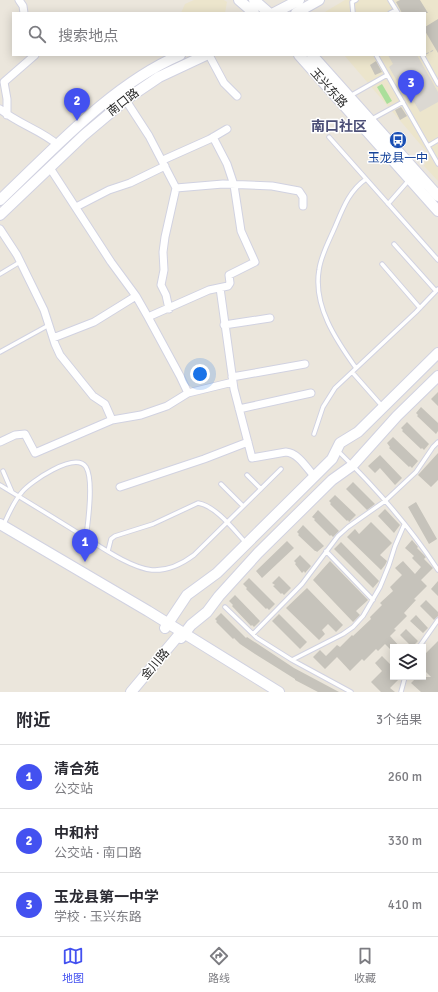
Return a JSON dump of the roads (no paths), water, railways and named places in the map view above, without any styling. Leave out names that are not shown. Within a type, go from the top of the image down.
[{"type":"street","points":[[19,0],[23,6],[24,12]]},
{"type":"street","points":[[239,0],[253,12]]},
{"type":"street","points":[[254,0],[268,12]]},
{"type":"street","points":[[276,12],[299,0]]},
{"type":"street","points":[[298,12],[319,0]]},
{"type":"street","points":[[7,115],[4,82],[34,56]]},
{"type":"street","name":"南口路","points":[[0,200],[93,113],[127,86],[154,68],[178,56]]},
{"type":"street","name":"南口路","points":[[0,215],[84,135],[125,100],[159,76],[204,56]]},
{"type":"street","points":[[210,56],[224,83],[237,96]]},
{"type":"street","name":"玉兴东路","points":[[300,56],[438,211]]},
{"type":"street","name":"玉兴东路","points":[[313,56],[438,196]]},
{"type":"street","points":[[125,100],[149,136],[176,188],[165,237],[163,252],[164,270],[161,285],[166,295],[169,309]]},
{"type":"street","points":[[0,109],[7,115],[47,136],[58,145]]},
{"type":"street","points":[[76,207],[109,190],[130,183],[226,129]]},
{"type":"street","points":[[148,317],[209,290],[228,286],[230,283],[229,275],[254,262],[241,230],[234,185],[227,164],[214,137]]},
{"type":"street","points":[[50,168],[111,262],[136,296],[188,393]]},
{"type":"street","points":[[176,188],[223,184],[272,186],[298,191],[303,197],[303,206]]},
{"type":"street","points":[[0,229],[20,262],[44,310],[60,355],[94,396],[105,404],[112,420]]},
{"type":"street","points":[[220,288],[224,325],[233,379],[252,458],[291,452],[314,476]]},
{"type":"street","points":[[53,338],[94,322],[136,296]]},
{"type":"street","points":[[224,325],[270,318]]},
{"type":"street","points":[[167,626],[187,595],[217,573],[332,459],[336,448],[343,440],[358,432],[438,353]]},
{"type":"street","points":[[0,442],[15,435],[25,434],[35,453],[112,420],[133,417],[167,406],[188,393],[233,379],[305,364]]},
{"type":"street","name":"金川路","points":[[132,692],[191,625],[211,608],[219,596],[258,553],[332,480],[353,465],[397,416],[438,376]]},
{"type":"street","points":[[239,409],[311,393]]},
{"type":"street","points":[[120,488],[248,442]]},
{"type":"street","points":[[1,527],[167,626],[267,692]]},
{"type":"street","points":[[181,636],[279,692]]},
{"type":"lane","points":[[352,12],[352,2],[356,0]]},
{"type":"lane","points":[[390,0],[397,11]]},
{"type":"lane","points":[[377,56],[438,164]]},
{"type":"lane","points":[[423,56],[438,84]]},
{"type":"lane","points":[[349,96],[387,75]]},
{"type":"lane","points":[[370,120],[403,102]]},
{"type":"lane","points":[[329,137],[438,260]]},
{"type":"lane","points":[[428,146],[438,140]]},
{"type":"lane","points":[[356,368],[337,341],[329,325],[319,293],[318,278],[323,254],[345,203],[356,187],[366,179]]},
{"type":"lane","points":[[388,204],[410,180]]},
{"type":"lane","points":[[314,434],[323,407],[335,388],[420,308],[437,290],[394,244]]},
{"type":"lane","points":[[0,274],[20,262]]},
{"type":"lane","points":[[382,264],[420,308]]},
{"type":"lane","points":[[0,352],[49,325]]},
{"type":"lane","points":[[352,372],[383,408]]},
{"type":"lane","points":[[253,634],[302,584],[338,536],[348,527],[385,501],[416,472],[438,442]]},
{"type":"lane","points":[[336,448],[385,501],[438,570]]},
{"type":"lane","points":[[1,527],[18,496],[30,484],[53,470],[74,462],[82,464],[87,470],[90,488],[86,538]]},
{"type":"lane","points":[[0,485],[108,551],[142,568],[152,570],[164,569],[177,565],[189,558],[281,469]]},
{"type":"lane","points":[[3,471],[13,493]]},
{"type":"lane","points":[[247,475],[261,489]]},
{"type":"lane","points":[[221,484],[243,506]]},
{"type":"lane","points":[[108,551],[111,539],[115,536],[153,524],[198,503],[211,508],[246,543]]},
{"type":"lane","points":[[292,660],[348,631],[363,616],[373,600],[385,574],[404,525]]},
{"type":"lane","points":[[326,551],[373,600]]},
{"type":"lane","points":[[225,607],[257,638],[292,660],[351,692]]},
{"type":"lane","points":[[421,644],[438,620]]},
{"type":"lane","points":[[401,692],[404,680]]},
{"type":"place","name":"玉龙县第一中学","points":[[411,103]]},
{"type":"place","name":"中和村","points":[[77,121]]},
{"type":"place","name":"玉龙县一中","points":[[398,140]]},
{"type":"place","name":"清合苑","points":[[85,562]]},
{"type":"district","name":"南口社区","points":[[339,126]]}]
